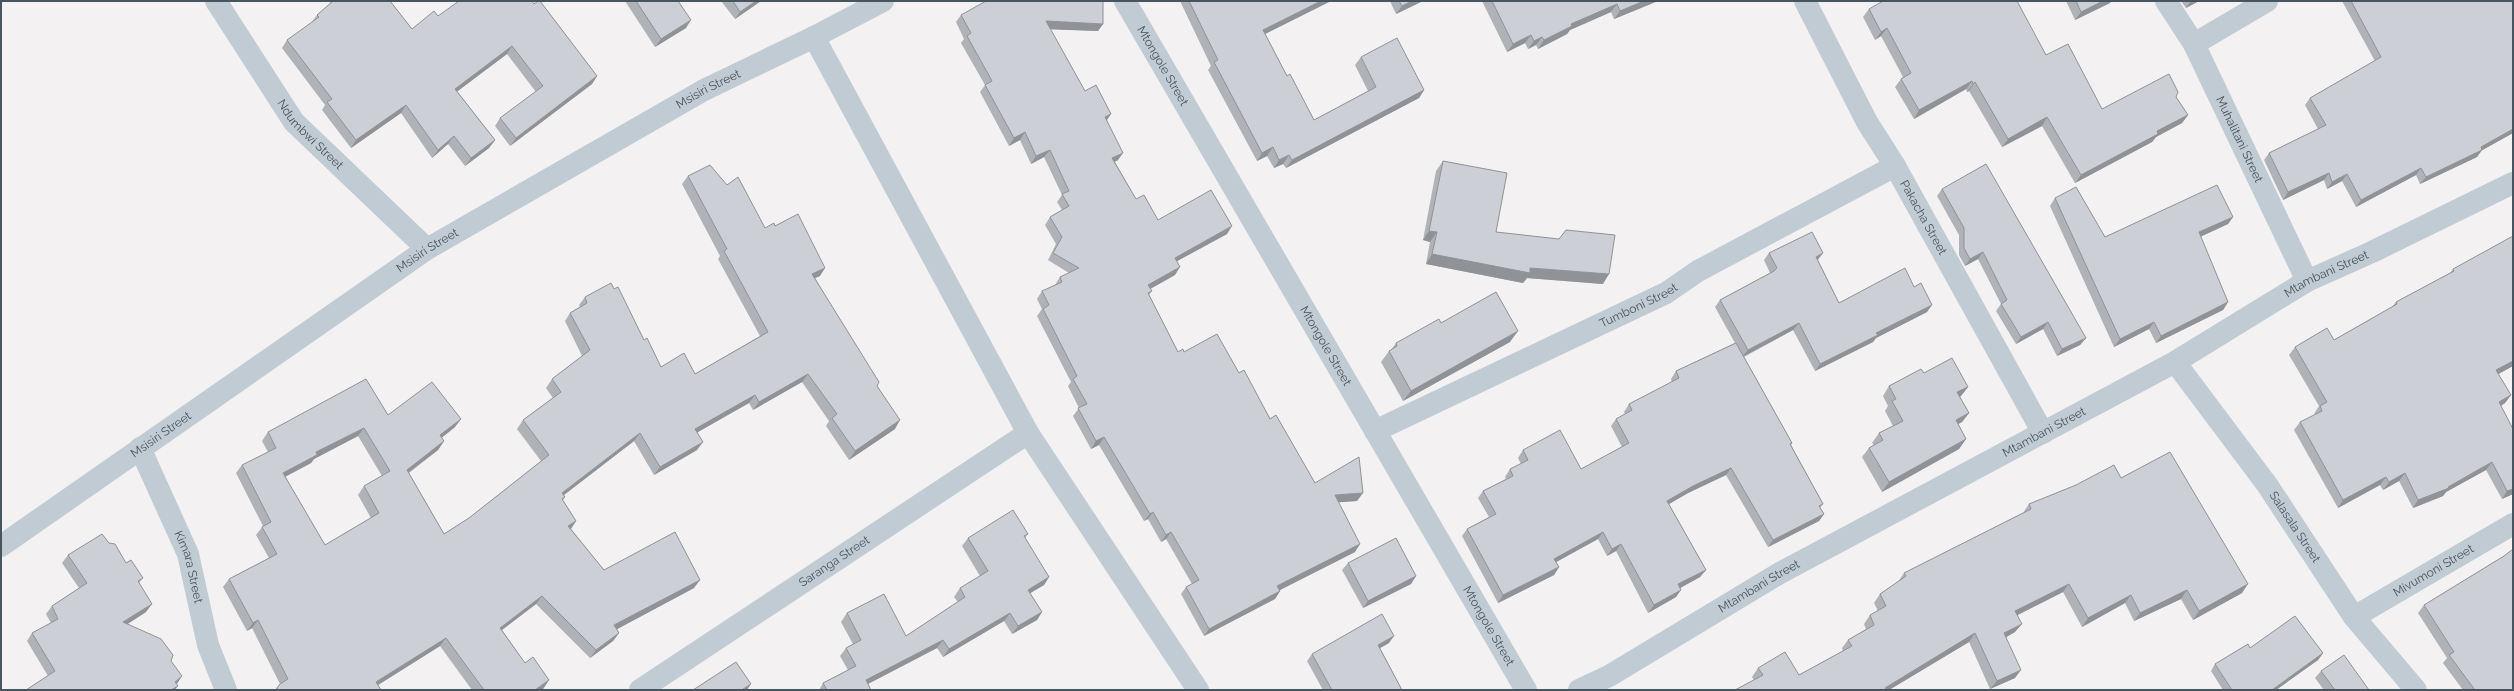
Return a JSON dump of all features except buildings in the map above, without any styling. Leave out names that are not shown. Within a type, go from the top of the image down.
[{"type":"street","name":"Ndumbwi Street","points":[[216,1],[294,122],[427,249]]},
{"type":"street","name":"Msisiri Street","points":[[1,546],[427,249],[704,90],[814,38],[883,1]]},
{"type":"street","name":"Mtongole Street","points":[[1125,1],[1526,690]]},
{"type":"street","name":"Pakacha Street","points":[[1805,1],[1867,122],[1895,166],[2043,433]]},
{"type":"street","name":"Muhalitani Street","points":[[2166,1],[2194,44],[2307,281]]},
{"type":"street","points":[[2194,44],[2268,1]]},
{"type":"street","points":[[814,38],[1028,433],[1198,690]]},
{"type":"street","name":"Tumboni Street","points":[[1375,431],[1666,293],[1698,271],[1895,166]]},
{"type":"street","name":"Mtambani Street","points":[[1579,690],[1613,683],[1780,573],[2175,362],[2307,281],[2372,252],[2513,183]]},
{"type":"street","name":"Salasala Street","points":[[2175,362],[2268,486],[2354,618],[2416,690]]},
{"type":"street","name":"Saranga Street","points":[[645,688],[1028,433]]},
{"type":"street","name":"Kimara Street","points":[[140,448],[188,554],[208,645],[226,690]]},
{"type":"street","name":"Mivumoni Street","points":[[2354,618],[2513,524]]}]
